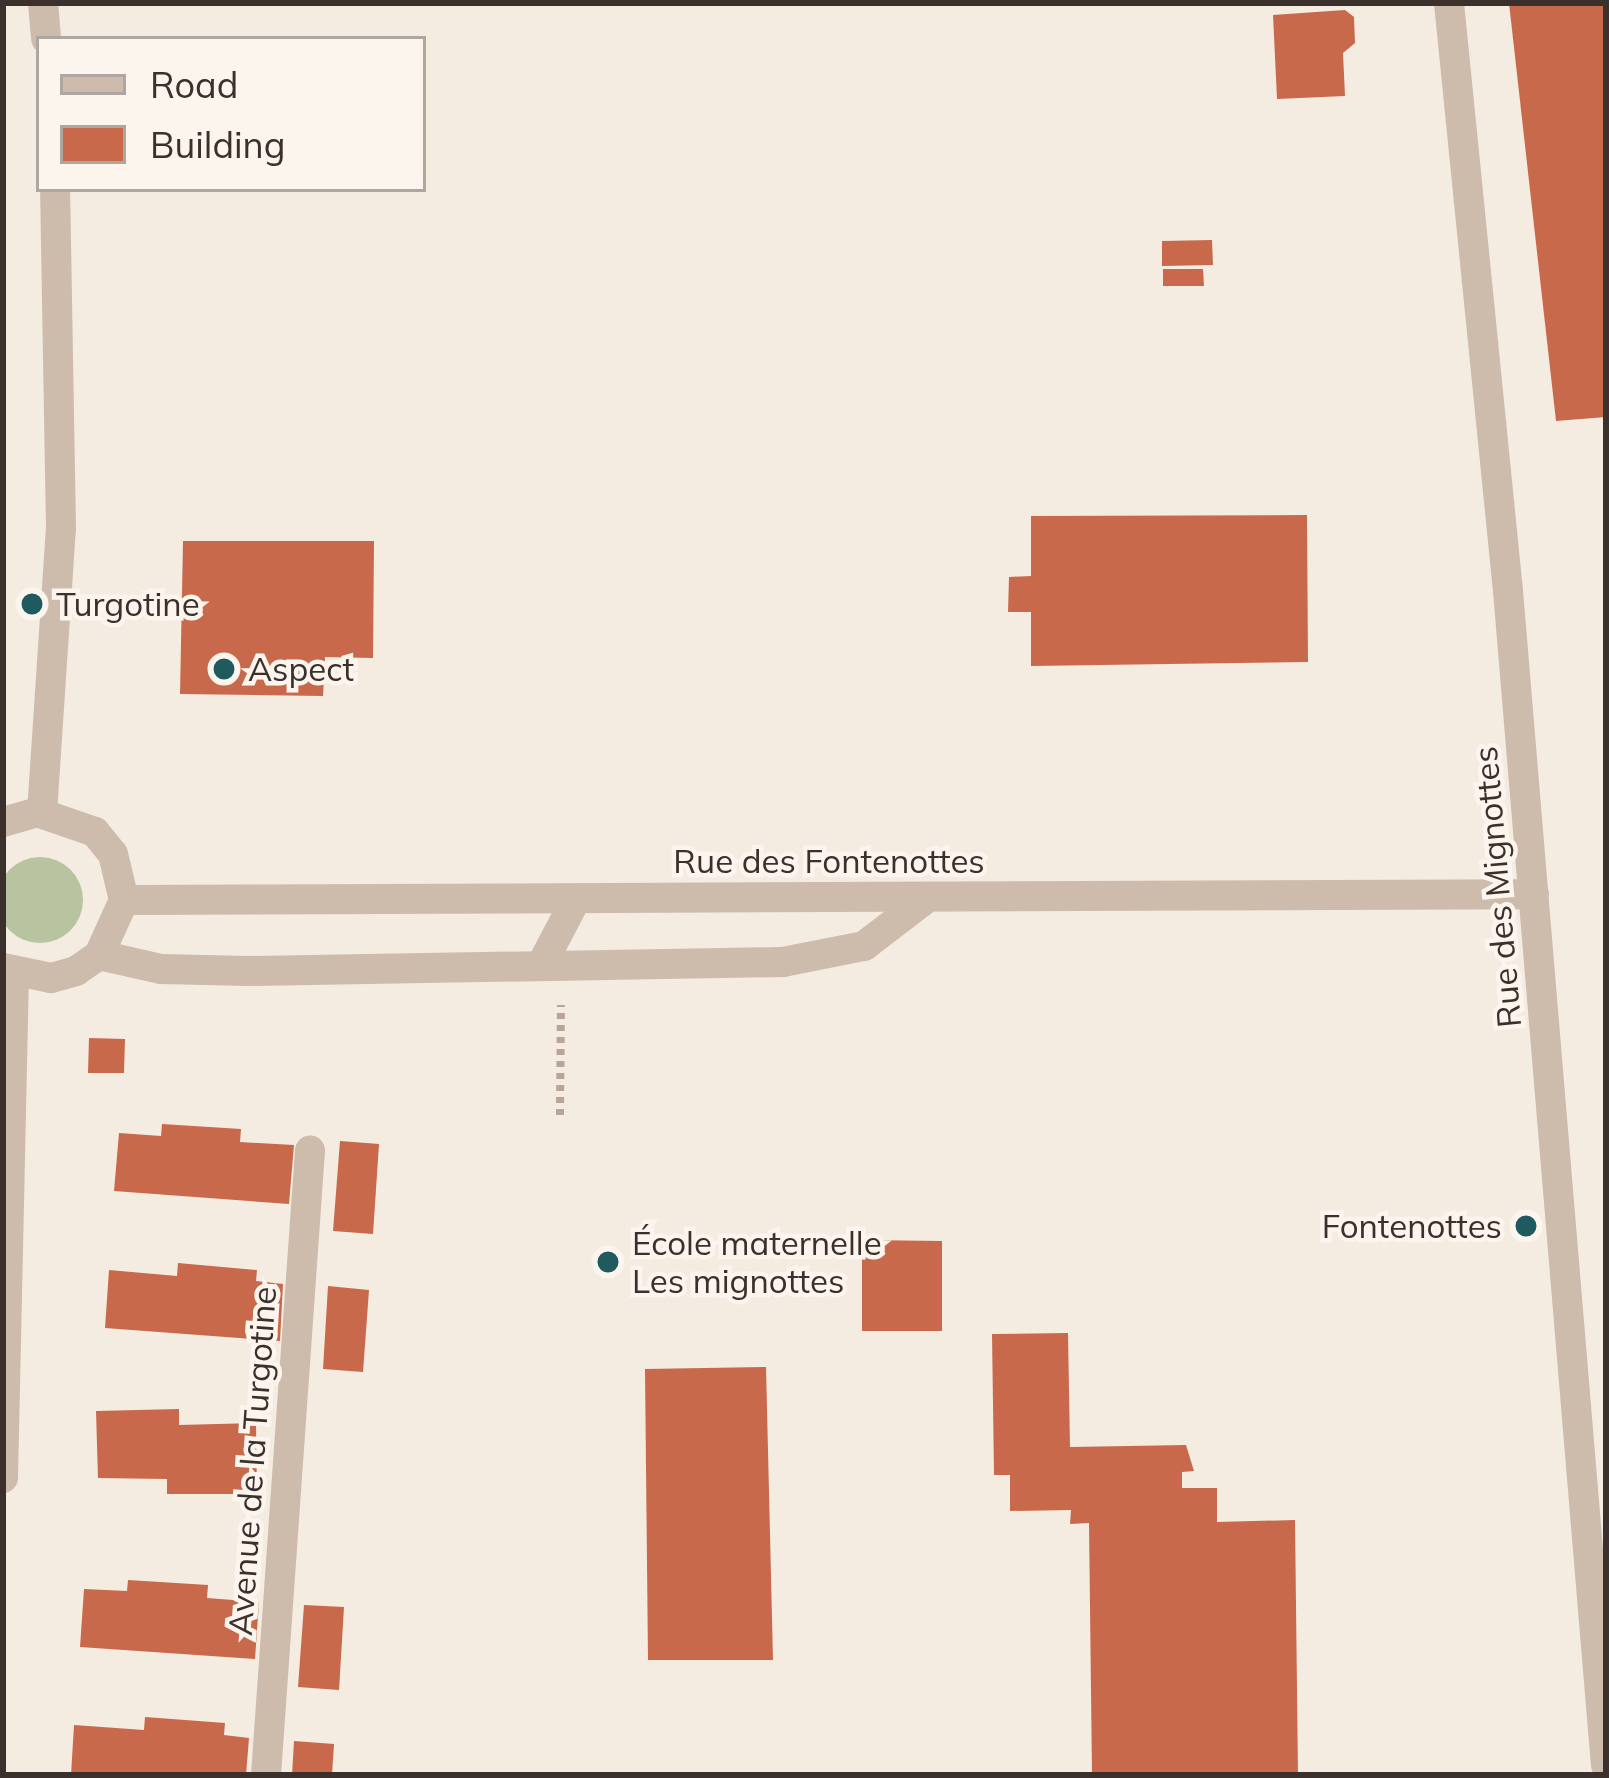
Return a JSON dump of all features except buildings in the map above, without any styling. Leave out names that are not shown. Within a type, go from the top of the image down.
[{"type":"street","points":[[44,3],[46,36]]},
{"type":"street","name":"Rue des Mignottes","points":[[1448,3],[1534,894],[1606,1765]]},
{"type":"street","points":[[42,813],[61,530],[55,192]]},
{"type":"street","points":[[3,822],[42,813],[95,832],[113,854],[124,900],[99,955]]},
{"type":"street","name":"Rue des Fontenottes","points":[[124,900],[1534,894]]},
{"type":"street","points":[[3,1478],[9,971],[51,978],[99,955],[161,969],[248,971],[496,970],[552,961],[783,962],[864,946],[928,897]]},
{"type":"street","points":[[552,961],[576,899]]},
{"type":"street","name":"Avenue de la Turgotine","points":[[266,1775],[310,1151]]},
{"type":"path","points":[[552,961],[560,1115]]},
{"type":"green space","points":[[24,860],[56,860],[80,884],[80,916],[56,940],[24,940],[0,916],[0,884]]},
{"type":"place","name":"Turgotine","points":[[32,604]]},
{"type":"place","name":"Aspect","points":[[224,669]]},
{"type":"place","name":"Fontenottes","points":[[1526,1226]]},
{"type":"place","name":"École maternelle Les mignottes","points":[[608,1262]]}]
